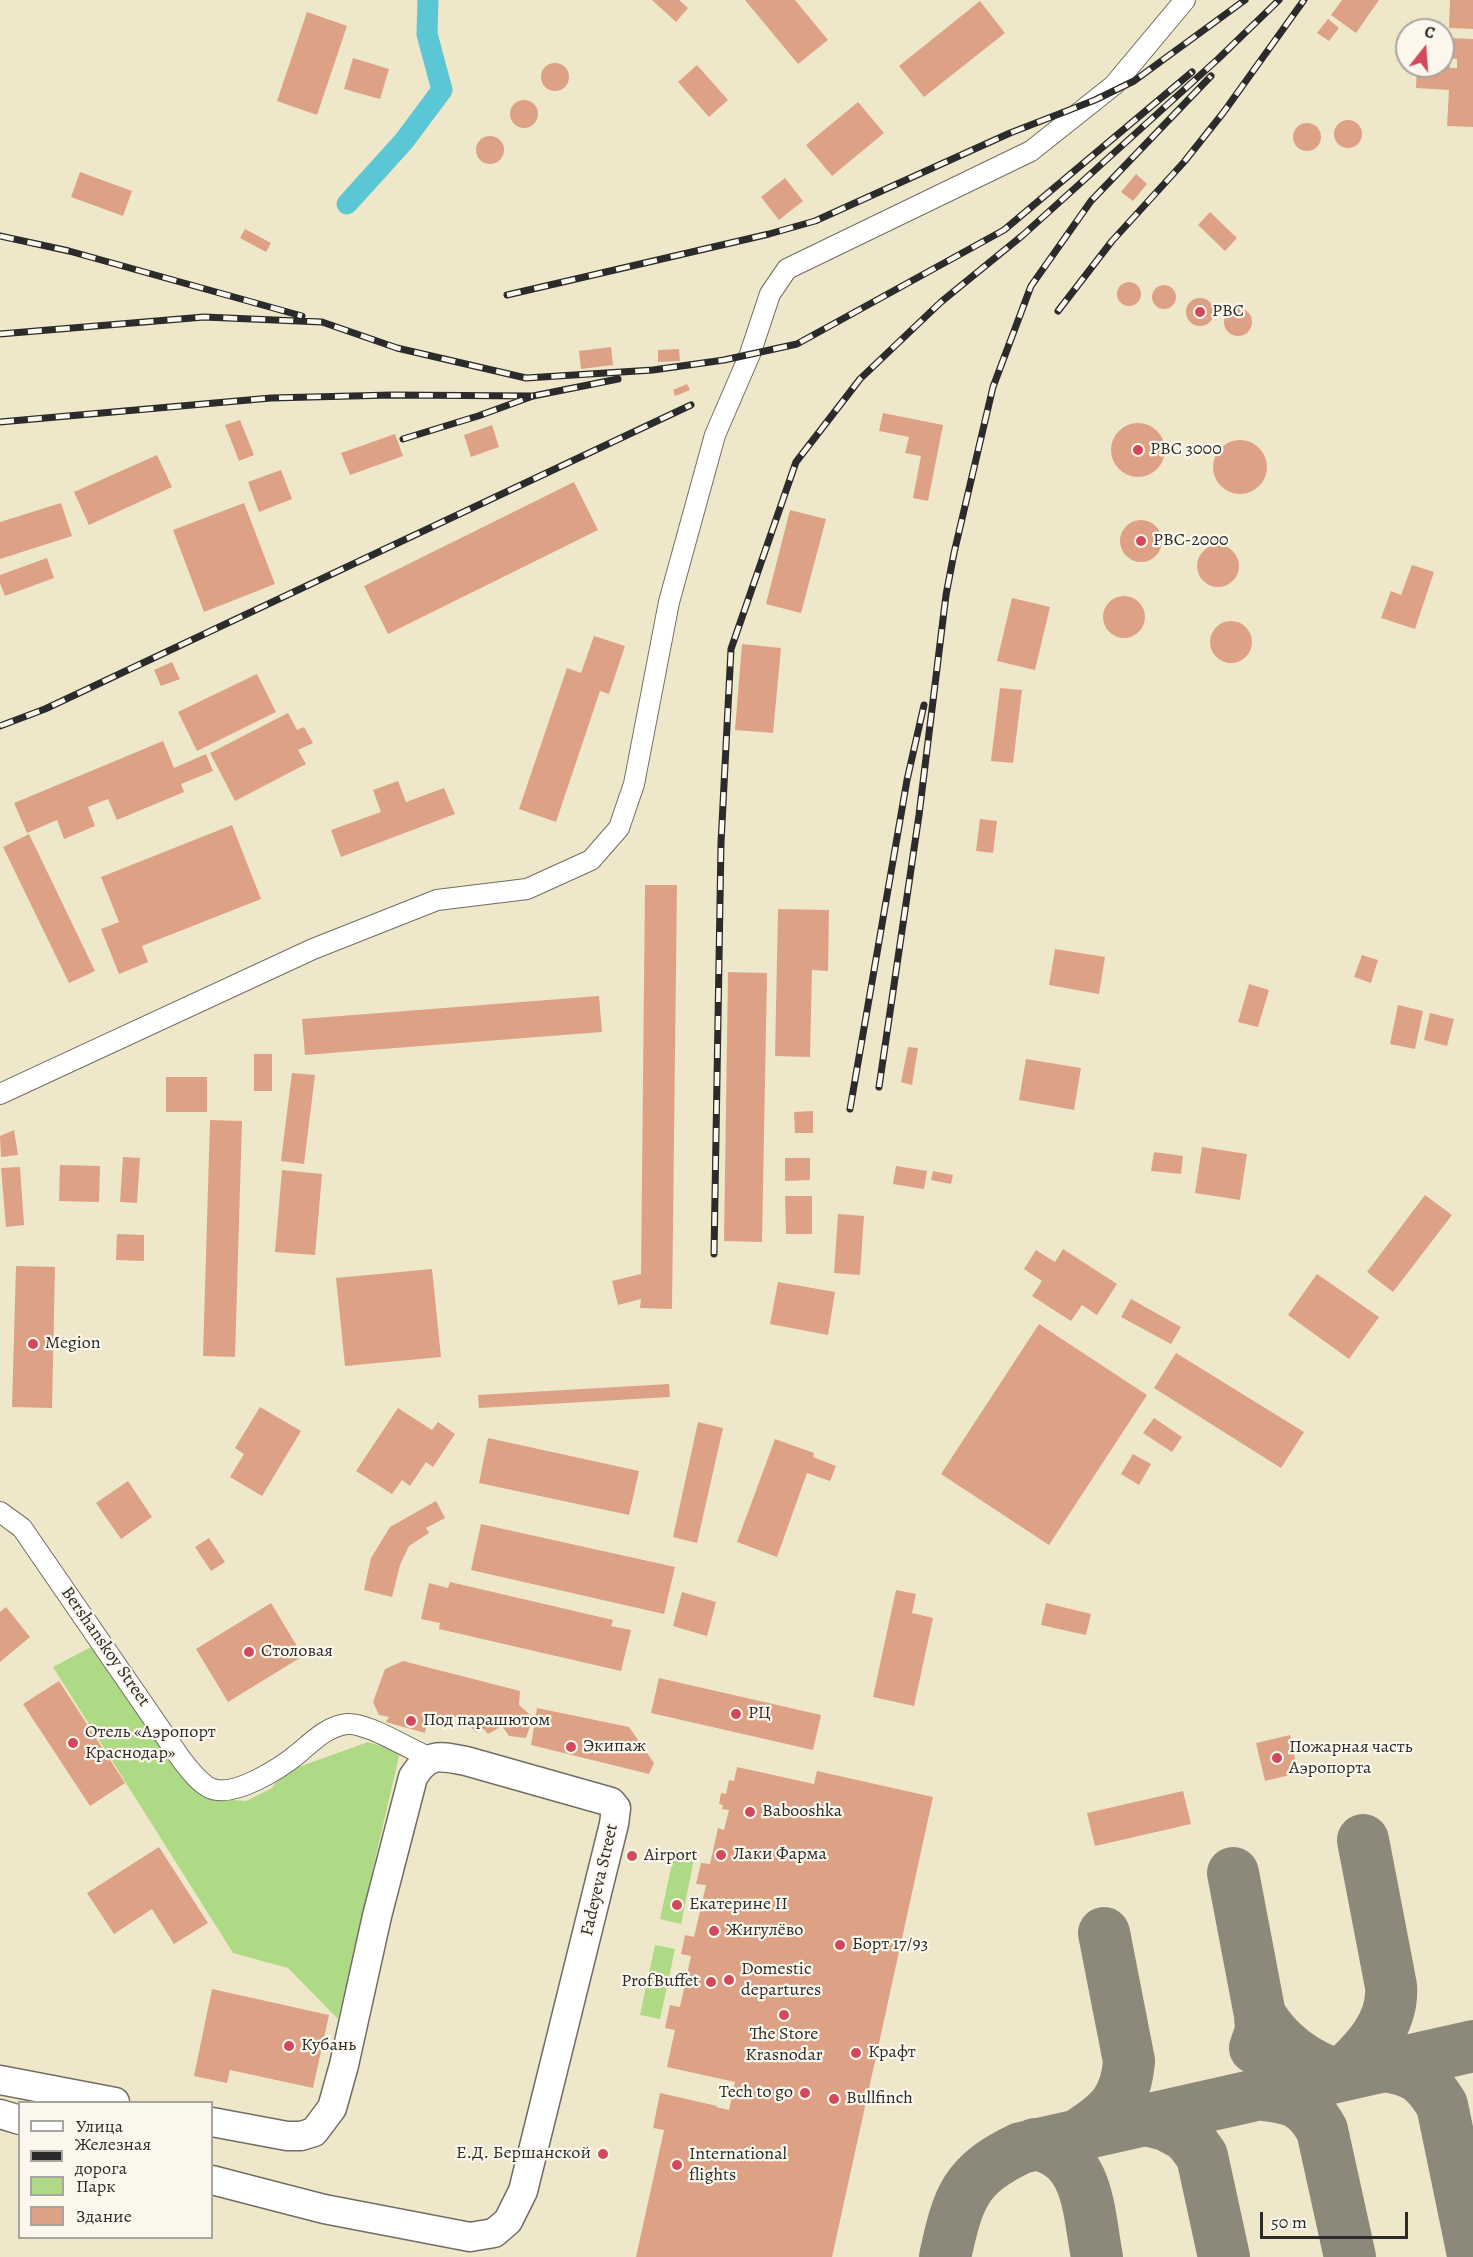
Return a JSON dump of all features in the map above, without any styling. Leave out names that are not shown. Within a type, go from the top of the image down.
[{"type":"main road","name":"Fadeyeva Street","points":[[213,2180],[324,2209],[471,2236],[495,2233],[508,2222],[519,2202],[583,1956],[616,1808],[604,1799],[466,1761],[448,1757],[431,1758]]},
{"type":"main road","points":[[213,2122],[287,2136],[301,2136],[314,2132],[332,2108],[344,2065],[377,1916],[413,1777],[422,1764],[431,1758]]},
{"type":"main road","points":[[0,2080],[105,2101]]},
{"type":"main road","points":[[0,2114],[18,2119]]},
{"type":"street","points":[[0,1094],[313,949],[437,900],[527,889],[591,860],[619,828],[634,784],[669,602],[715,435],[750,354],[770,294],[787,269],[1031,151],[1114,84],[1185,0]]},
{"type":"street","name":"Bershanskoy Street","points":[[0,1512],[22,1528],[181,1759],[195,1776],[211,1788],[228,1790],[246,1785],[293,1758],[326,1731],[348,1723],[367,1728],[431,1758]]},
{"type":"green space","points":[[93,1646],[218,1799],[246,1801],[272,1788],[282,1773],[368,1742],[400,1752],[338,2019],[288,1968],[233,1953],[53,1667]]},
{"type":"green space","points":[[675,1850],[695,1854],[681,1924],[660,1919]]},
{"type":"green space","points":[[655,1945],[675,1949],[660,2019],[640,2015]]},
{"type":"building","points":[[652,0],[679,0],[688,8],[676,22]]},
{"type":"building","points":[[745,0],[795,0],[828,40],[798,64]]},
{"type":"building","points":[[1342,0],[1379,0],[1356,33],[1331,15]]},
{"type":"building","points":[[1450,0],[1473,0],[1473,29],[1455,28],[1455,18],[1449,18]]},
{"type":"building","points":[[980,1],[1005,33],[924,97],[899,66]]},
{"type":"building","points":[[307,12],[347,26],[317,115],[277,101]]},
{"type":"building","points":[[1328,19],[1339,28],[1329,41],[1317,33]]},
{"type":"building","points":[[1455,38],[1473,39],[1473,127],[1447,126],[1449,90],[1416,88],[1416,78],[1455,78],[1457,59],[1455,59]]},
{"type":"building","points":[[353,58],[389,69],[380,99],[344,89]]},
{"type":"building","points":[[555,63],[565,67],[569,77],[565,87],[555,91],[545,87],[541,77],[545,67]]},
{"type":"building","points":[[697,65],[728,100],[709,117],[678,82]]},
{"type":"building","points":[[524,100],[534,104],[538,114],[534,124],[524,128],[514,124],[510,114],[514,104]]},
{"type":"building","points":[[858,102],[884,133],[832,176],[806,145]]},
{"type":"building","points":[[1348,120],[1358,124],[1362,134],[1358,144],[1348,148],[1338,144],[1334,134],[1338,124]]},
{"type":"building","points":[[1307,123],[1317,127],[1321,137],[1317,147],[1307,151],[1297,147],[1293,137],[1297,127]]},
{"type":"building","points":[[490,136],[500,140],[504,150],[500,160],[490,164],[480,160],[476,150],[480,140]]},
{"type":"building","points":[[80,172],[132,191],[123,216],[71,197]]},
{"type":"building","points":[[1136,174],[1147,184],[1133,201],[1121,192]]},
{"type":"building","points":[[785,178],[803,201],[779,220],[761,197]]},
{"type":"building","points":[[1210,212],[1237,238],[1225,251],[1198,225]]},
{"type":"building","points":[[245,229],[271,243],[266,252],[240,238]]},
{"type":"building","points":[[1129,282],[1138,285],[1141,294],[1138,303],[1129,306],[1120,303],[1117,294],[1120,285]]},
{"type":"building","name":"РВС","points":[[1164,285],[1173,288],[1176,297],[1173,306],[1164,309],[1155,306],[1152,297],[1155,288]]},
{"type":"building","name":"РВС","points":[[1200,298],[1210,302],[1214,312],[1210,322],[1200,326],[1190,322],[1186,312],[1190,302]]},
{"type":"building","name":"РВС","points":[[1238,308],[1248,312],[1252,322],[1248,332],[1238,336],[1228,332],[1224,322],[1228,312]]},
{"type":"building","points":[[611,347],[613,365],[581,369],[579,351]]},
{"type":"building","points":[[679,349],[680,361],[658,362],[658,350]]},
{"type":"building","points":[[687,384],[690,390],[675,396],[673,390]]},
{"type":"building","points":[[883,413],[943,425],[928,501],[913,498],[921,456],[905,453],[909,437],[879,431]]},
{"type":"building","points":[[240,420],[254,455],[239,461],[225,425]]},
{"type":"building","name":"РВС 3000","points":[[1138,423],[1148,425],[1157,431],[1163,440],[1165,450],[1163,460],[1157,469],[1148,475],[1138,477],[1128,475],[1119,469],[1113,460],[1111,450],[1113,440],[1119,431],[1128,425]]},
{"type":"building","points":[[492,425],[499,447],[471,457],[464,435]]},
{"type":"building","points":[[395,434],[403,456],[350,475],[341,453]]},
{"type":"building","name":"РВС 3000","points":[[1240,440],[1250,442],[1259,448],[1265,457],[1267,467],[1265,477],[1259,486],[1250,492],[1240,494],[1230,492],[1221,486],[1215,477],[1213,467],[1215,457],[1221,448],[1230,442]]},
{"type":"building","points":[[157,455],[172,487],[89,525],[74,492]]},
{"type":"building","points":[[281,470],[292,499],[259,512],[248,482]]},
{"type":"building","points":[[574,482],[598,530],[388,634],[364,586]]},
{"type":"building","points":[[61,503],[72,536],[0,559],[0,522]]},
{"type":"building","points":[[244,503],[275,584],[204,612],[173,530]]},
{"type":"building","points":[[790,510],[826,519],[801,613],[766,604]]},
{"type":"building","name":"РВС-2000","points":[[1141,520],[1149,521],[1156,526],[1161,533],[1161,549],[1156,556],[1149,561],[1141,562],[1133,561],[1126,556],[1121,549],[1120,541],[1121,533],[1126,526],[1133,521]]},
{"type":"building","name":"РВС-2000","points":[[1218,545],[1226,546],[1233,551],[1238,558],[1238,574],[1233,581],[1226,586],[1218,587],[1210,586],[1203,581],[1198,574],[1197,566],[1198,558],[1203,551],[1210,546]]},
{"type":"building","points":[[47,558],[54,578],[5,596],[0,583],[0,575]]},
{"type":"building","points":[[1412,565],[1434,572],[1415,629],[1381,618],[1391,591],[1401,595]]},
{"type":"building","name":"РВС-2000","points":[[1124,596],[1132,597],[1139,602],[1144,609],[1144,625],[1139,632],[1132,637],[1124,638],[1116,637],[1109,632],[1104,625],[1103,617],[1104,609],[1109,602],[1116,597]]},
{"type":"building","points":[[1012,598],[1050,607],[1035,670],[997,661]]},
{"type":"building","points":[[1231,621],[1239,622],[1246,627],[1251,634],[1251,650],[1246,657],[1239,662],[1231,663],[1223,662],[1216,657],[1211,650],[1210,642],[1211,634],[1216,627],[1223,622]]},
{"type":"building","points":[[594,636],[625,646],[609,694],[600,691],[556,822],[519,809],[567,668],[581,673]]},
{"type":"building","points":[[742,644],[781,648],[773,733],[735,730]]},
{"type":"building","points":[[172,662],[180,679],[161,686],[154,670]]},
{"type":"building","points":[[257,674],[276,712],[197,751],[178,712]]},
{"type":"building","points":[[1000,688],[1022,690],[1013,763],[991,761]]},
{"type":"building","points":[[288,713],[297,730],[304,727],[313,743],[298,750],[306,764],[235,801],[210,753]]},
{"type":"building","points":[[163,741],[174,768],[206,754],[213,771],[181,784],[184,792],[117,820],[108,799],[88,807],[95,826],[64,839],[57,820],[27,833],[14,803]]},
{"type":"building","points":[[398,781],[406,802],[444,788],[455,814],[341,857],[331,830],[381,812],[373,790]]},
{"type":"building","points":[[980,819],[997,821],[993,853],[976,851]]},
{"type":"building","points":[[232,825],[261,899],[142,946],[148,962],[119,974],[101,929],[119,922],[101,877]]},
{"type":"building","points":[[29,834],[95,971],[69,983],[3,847]]},
{"type":"building","points":[[645,885],[677,885],[672,1309],[640,1308],[641,1299],[618,1305],[612,1281],[641,1274]]},
{"type":"building","points":[[778,909],[829,910],[828,971],[812,970],[810,1057],[775,1056]]},
{"type":"building","points":[[1055,949],[1105,957],[1099,994],[1049,985]]},
{"type":"building","points":[[1362,955],[1378,960],[1371,983],[1354,977]]},
{"type":"building","points":[[728,972],[767,973],[762,1242],[724,1241]]},
{"type":"building","points":[[1249,984],[1269,990],[1258,1027],[1238,1022]]},
{"type":"building","points":[[599,996],[602,1032],[305,1055],[302,1019]]},
{"type":"building","points":[[1398,1005],[1423,1011],[1415,1049],[1390,1044]]},
{"type":"building","points":[[1430,1013],[1454,1019],[1447,1046],[1424,1040]]},
{"type":"building","points":[[908,1047],[918,1048],[912,1085],[901,1082]]},
{"type":"building","points":[[254,1054],[272,1054],[272,1091],[254,1091]]},
{"type":"building","points":[[1026,1059],[1081,1068],[1074,1110],[1019,1100]]},
{"type":"building","points":[[292,1073],[315,1075],[304,1164],[281,1161]]},
{"type":"building","points":[[166,1077],[207,1077],[207,1112],[166,1112]]},
{"type":"building","points":[[813,1111],[813,1133],[795,1133],[794,1112]]},
{"type":"building","points":[[210,1120],[242,1121],[235,1357],[203,1356]]},
{"type":"building","points":[[14,1130],[18,1155],[1,1157],[0,1136]]},
{"type":"building","points":[[1202,1147],[1247,1154],[1240,1200],[1195,1193]]},
{"type":"building","points":[[1154,1152],[1183,1156],[1181,1174],[1151,1171]]},
{"type":"building","points":[[123,1157],[140,1158],[137,1203],[120,1202]]},
{"type":"building","points":[[785,1158],[810,1158],[810,1180],[785,1181]]},
{"type":"building","points":[[60,1165],[100,1166],[99,1202],[59,1201]]},
{"type":"building","points":[[896,1166],[927,1171],[924,1189],[893,1184]]},
{"type":"building","points":[[20,1167],[24,1225],[6,1227],[1,1168]]},
{"type":"building","points":[[282,1170],[322,1174],[315,1255],[275,1252]]},
{"type":"building","points":[[933,1171],[953,1175],[951,1184],[931,1180]]},
{"type":"building","points":[[1425,1195],[1452,1215],[1393,1292],[1367,1272]]},
{"type":"building","points":[[785,1196],[812,1196],[812,1234],[786,1234]]},
{"type":"building","points":[[838,1214],[864,1216],[860,1275],[834,1273]]},
{"type":"building","points":[[117,1234],[144,1235],[144,1261],[116,1260]]},
{"type":"building","points":[[1063,1249],[1117,1284],[1097,1315],[1082,1305],[1071,1321],[1032,1296],[1042,1281],[1024,1269],[1036,1250],[1055,1262]]},
{"type":"building","points":[[16,1266],[55,1267],[52,1408],[12,1407]]},
{"type":"building","points":[[432,1269],[441,1357],[345,1366],[336,1278]]},
{"type":"building","points":[[1317,1274],[1379,1317],[1349,1359],[1288,1315]]},
{"type":"building","points":[[778,1282],[835,1292],[828,1335],[770,1324]]},
{"type":"building","points":[[1131,1299],[1181,1327],[1171,1344],[1121,1317]]},
{"type":"building","points":[[1039,1324],[1147,1395],[1049,1545],[941,1474]]},
{"type":"building","points":[[1176,1353],[1304,1432],[1281,1468],[1154,1388]]},
{"type":"building","points":[[669,1384],[670,1397],[479,1408],[478,1395]]},
{"type":"building","points":[[260,1407],[301,1431],[262,1496],[230,1477],[244,1454],[235,1448]]},
{"type":"building","points":[[398,1408],[432,1430],[438,1422],[455,1434],[433,1467],[426,1462],[410,1486],[402,1480],[392,1494],[356,1471]]},
{"type":"building","points":[[1154,1418],[1182,1437],[1172,1452],[1143,1433]]},
{"type":"building","points":[[698,1422],[723,1428],[697,1543],[673,1537]]},
{"type":"building","points":[[488,1438],[639,1471],[629,1515],[479,1483]]},
{"type":"building","points":[[775,1439],[814,1453],[813,1457],[836,1466],[830,1481],[807,1473],[777,1557],[737,1542]]},
{"type":"building","points":[[1133,1454],[1151,1464],[1139,1485],[1121,1474]]},
{"type":"building","points":[[128,1481],[152,1517],[121,1539],[96,1503]]},
{"type":"building","points":[[436,1501],[445,1518],[426,1528],[429,1533],[409,1546],[400,1565],[392,1597],[364,1590],[371,1558],[390,1527]]},
{"type":"building","points":[[481,1524],[675,1567],[664,1614],[471,1570]]},
{"type":"building","points":[[209,1538],[225,1562],[211,1571],[195,1547]]},
{"type":"building","points":[[450,1582],[613,1620],[611,1626],[631,1630],[621,1671],[439,1629],[440,1623],[421,1619],[429,1583],[448,1588]]},
{"type":"building","points":[[896,1590],[916,1594],[912,1613],[933,1618],[914,1706],[873,1697]]},
{"type":"building","points":[[682,1592],[716,1602],[707,1636],[673,1626]]},
{"type":"building","points":[[271,1603],[303,1656],[228,1702],[196,1649]]},
{"type":"building","points":[[1046,1603],[1091,1614],[1086,1635],[1041,1625]]},
{"type":"building","points":[[6,1607],[30,1637],[0,1662],[0,1612]]},
{"type":"building","points":[[403,1661],[520,1691],[519,1705],[533,1717],[526,1738],[509,1736],[502,1726],[488,1734],[484,1729],[475,1732],[466,1720],[451,1716],[439,1726],[427,1723],[425,1733],[386,1722],[389,1717],[379,1715],[373,1702],[385,1669]]},
{"type":"building","name":"РЦ","points":[[659,1678],[821,1715],[813,1750],[651,1713]]},
{"type":"building","points":[[59,1681],[125,1783],[90,1806],[23,1704]]},
{"type":"building","points":[[537,1708],[629,1727],[654,1763],[649,1774],[531,1745]]},
{"type":"building","name":"Пожарная часть Аэропорта","points":[[1290,1735],[1298,1773],[1265,1781],[1256,1743]]},
{"type":"building","points":[[737,1767],[814,1784],[817,1771],[933,1797],[832,2257],[636,2257],[664,2130],[653,2128],[660,2093],[729,2110],[735,2082],[667,2067],[675,2030],[665,2028],[670,2005],[680,2007],[691,1956],[681,1954],[685,1935],[694,1937],[706,1885],[696,1884],[701,1863],[710,1864],[718,1828],[724,1830],[729,1810],[722,1809],[723,1805],[719,1804],[721,1793],[726,1794],[729,1780],[734,1781]]},
{"type":"building","points":[[1183,1791],[1191,1824],[1095,1846],[1087,1813]]},
{"type":"building","points":[[159,1847],[208,1923],[174,1944],[152,1909],[114,1934],[87,1893]]},
{"type":"building","points":[[212,1989],[329,2015],[313,2088],[230,2070],[227,2083],[194,2076]]},
{"type":"waterway","points":[[347,204],[404,141],[442,90],[427,34],[428,0]]},
{"type":"taxiway","points":[[1260,2015],[1267,2026],[1294,2053],[1340,2076],[1368,2047],[1383,2025],[1391,2000],[1391,1986],[1363,1840]]},
{"type":"taxiway","points":[[1233,1873],[1260,2015],[1261,2031],[1255,2048]]},
{"type":"taxiway","points":[[1081,2133],[1101,2119],[1116,2104],[1125,2085],[1129,2061],[1104,1933]]},
{"type":"taxiway","points":[[945,2257],[954,2219],[966,2190],[987,2168],[1021,2148],[1473,2046]]},
{"type":"taxiway","points":[[1385,2066],[1405,2070],[1419,2077],[1442,2105],[1473,2255]]},
{"type":"taxiway","points":[[1257,2094],[1296,2102],[1309,2112],[1322,2130],[1350,2257]]},
{"type":"taxiway","points":[[1143,2119],[1166,2125],[1183,2134],[1202,2156],[1224,2257]]},
{"type":"taxiway","points":[[1035,2144],[1053,2150],[1067,2160],[1076,2172],[1088,2204],[1097,2257]]},
{"type":"railway","points":[[507,295],[769,234],[815,221],[1010,133],[1095,100],[1134,81],[1245,0]]},
{"type":"railway","points":[[714,1254],[721,843],[731,649],[796,462],[860,379],[941,302],[1023,235],[1218,59],[1279,0]]},
{"type":"railway","points":[[1058,311],[1112,241],[1184,162],[1223,113],[1304,0]]},
{"type":"railway","points":[[0,334],[204,317],[322,322],[397,348],[526,378],[653,370],[724,360],[797,344],[1004,230],[1192,72]]},
{"type":"railway","points":[[879,1087],[919,815],[946,595],[993,387],[1031,286],[1091,201],[1211,76]]},
{"type":"railway","points":[[0,236],[69,251],[302,316]]},
{"type":"railway","points":[[403,439],[533,396],[618,379]]},
{"type":"railway","points":[[0,422],[271,398],[392,395],[533,396]]},
{"type":"railway","points":[[0,726],[45,709],[691,405]]},
{"type":"railway","points":[[850,1109],[907,780],[924,705]]},
{"type":"place","name":"РВС","points":[[1200,312]]},
{"type":"place","name":"РВС 3000","points":[[1138,450]]},
{"type":"place","name":"РВС-2000","points":[[1141,541]]},
{"type":"place","name":"Megion","points":[[33,1344]]},
{"type":"place","name":"Столовая","points":[[249,1652]]},
{"type":"place","name":"РЦ","points":[[736,1714]]},
{"type":"place","name":"Под парашютом","points":[[411,1721]]},
{"type":"place","name":"Отель «Аэропорт Краснодар»","points":[[73,1743]]},
{"type":"place","name":"Экипаж","points":[[571,1747]]},
{"type":"place","name":"Пожарная часть Аэропорта","points":[[1277,1758]]},
{"type":"place","name":"Babooshka","points":[[750,1812]]},
{"type":"place","name":"Лаки Фарма","points":[[721,1855]]},
{"type":"place","name":"Airport","points":[[632,1856]]},
{"type":"place","name":"Екатерине II","points":[[677,1905]]},
{"type":"place","name":"Жигулёво","points":[[714,1931]]},
{"type":"place","name":"Борт 17/93","points":[[840,1945]]},
{"type":"place","name":"Domestic departures","points":[[729,1980]]},
{"type":"place","name":"ProfBuffet","points":[[711,1982]]},
{"type":"place","name":"The Store Krasnodar","points":[[784,2015]]},
{"type":"place","name":"Кубань","points":[[289,2046]]},
{"type":"place","name":"Крафт","points":[[856,2053]]},
{"type":"place","name":"Tech to go","points":[[805,2093]]},
{"type":"place","name":"Bullfinch","points":[[834,2099]]},
{"type":"place","name":"Е.Д. Бершанской","points":[[603,2154]]},
{"type":"place","name":"International flights","points":[[677,2165]]}]
